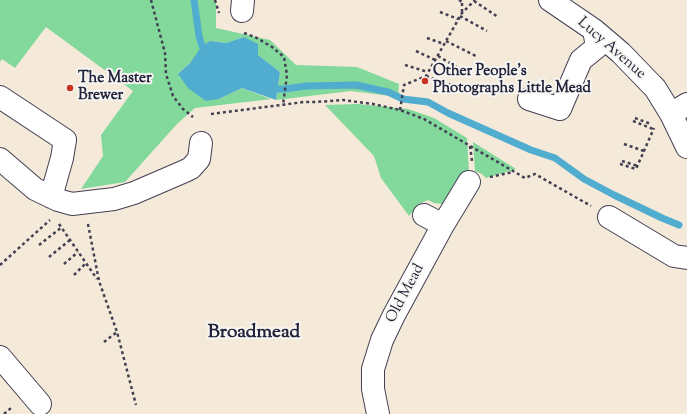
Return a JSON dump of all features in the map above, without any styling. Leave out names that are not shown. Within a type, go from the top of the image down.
[{"type":"street","name":"Lucy Avenue","points":[[550,0],[594,30],[621,53],[655,88],[671,114],[687,147]]},
{"type":"street","points":[[529,99],[560,109],[580,60],[597,47],[594,30]]},
{"type":"street","points":[[0,97],[65,140],[52,207]]},
{"type":"street","points":[[52,207],[58,200],[72,204],[114,199],[134,193],[191,168],[199,158],[201,143]]},
{"type":"street","points":[[0,159],[35,189],[52,207]]},
{"type":"street","name":"Old Mead","points":[[378,414],[373,389],[373,369],[382,340],[443,225],[477,180]]},
{"type":"street","points":[[601,212],[674,256],[687,258]]},
{"type":"street","points":[[424,215],[443,225]]},
{"type":"street","points":[[0,357],[40,404]]},
{"type":"path","points":[[151,0],[165,53],[166,74],[173,96],[183,109],[193,117]]},
{"type":"path","points":[[215,0],[216,7],[221,18]]},
{"type":"path","points":[[459,0],[462,1],[461,14]]},
{"type":"path","points":[[400,110],[404,85],[426,76],[461,14],[474,0],[498,17]]},
{"type":"path","points":[[440,12],[458,19]]},
{"type":"path","points":[[241,14],[255,37],[272,47],[284,57],[287,75],[283,106]]},
{"type":"path","points":[[461,14],[488,32]]},
{"type":"path","points":[[427,38],[444,44]]},
{"type":"path","points":[[446,41],[478,57]]},
{"type":"path","points":[[416,51],[435,60]]},
{"type":"path","points":[[438,56],[467,73]]},
{"type":"path","points":[[405,65],[428,72]]},
{"type":"path","points":[[426,76],[464,90]]},
{"type":"path","points":[[211,114],[283,106],[304,102],[343,100],[373,104],[400,110],[424,119],[513,172],[525,178],[535,174],[601,212]]},
{"type":"path","points":[[653,130],[634,119],[671,114]]},
{"type":"path","points":[[621,162],[637,167],[653,130],[671,114]]},
{"type":"path","points":[[624,144],[644,152]]},
{"type":"path","points":[[477,180],[513,172]]},
{"type":"path","points":[[0,265],[52,207]]},
{"type":"path","points":[[57,220],[98,281]]},
{"type":"path","points":[[88,224],[98,281],[117,332],[136,405]]},
{"type":"path","points":[[39,245],[62,227]]},
{"type":"path","points":[[49,257],[70,240]]},
{"type":"path","points":[[64,264],[78,252]]},
{"type":"path","points":[[74,275],[86,263]]},
{"type":"path","points":[[104,342],[117,332]]},
{"type":"path","points":[[4,414],[10,408]]},
{"type":"green space","points":[[0,0],[216,0],[216,28],[270,40],[296,65],[357,67],[399,84],[398,97],[351,91],[276,100],[280,72],[258,55],[244,37],[226,43],[210,41],[178,74],[219,99],[242,88],[271,99],[195,108],[177,124],[125,182],[81,189],[103,156],[101,135],[133,91],[46,27],[15,68],[2,59],[0,62]]},
{"type":"green space","points":[[358,104],[408,109],[434,118],[467,138],[469,172],[448,200],[442,204],[434,203],[428,200],[419,204],[409,216],[381,178],[374,156],[325,105]]},
{"type":"green space","points":[[473,142],[516,169],[486,178],[482,174],[475,171]]},
{"type":"water","points":[[244,37],[258,44],[258,55],[280,72],[276,100],[242,88],[219,99],[206,101],[188,88],[178,74],[190,63],[202,46],[210,41],[226,43]]},
{"type":"waterway","points":[[194,0],[199,36],[202,46]]},
{"type":"waterway","points":[[278,89],[306,86],[356,85],[388,92],[403,99],[428,102],[448,113],[531,150],[555,158],[584,179],[614,195],[679,225]]},
{"type":"place","name":"Other People's Photographs Little Mead","points":[[425,81]]},
{"type":"place","name":"The Master Brewer","points":[[70,88]]},
{"type":"district","name":"Broadmead","points":[[254,334]]}]
